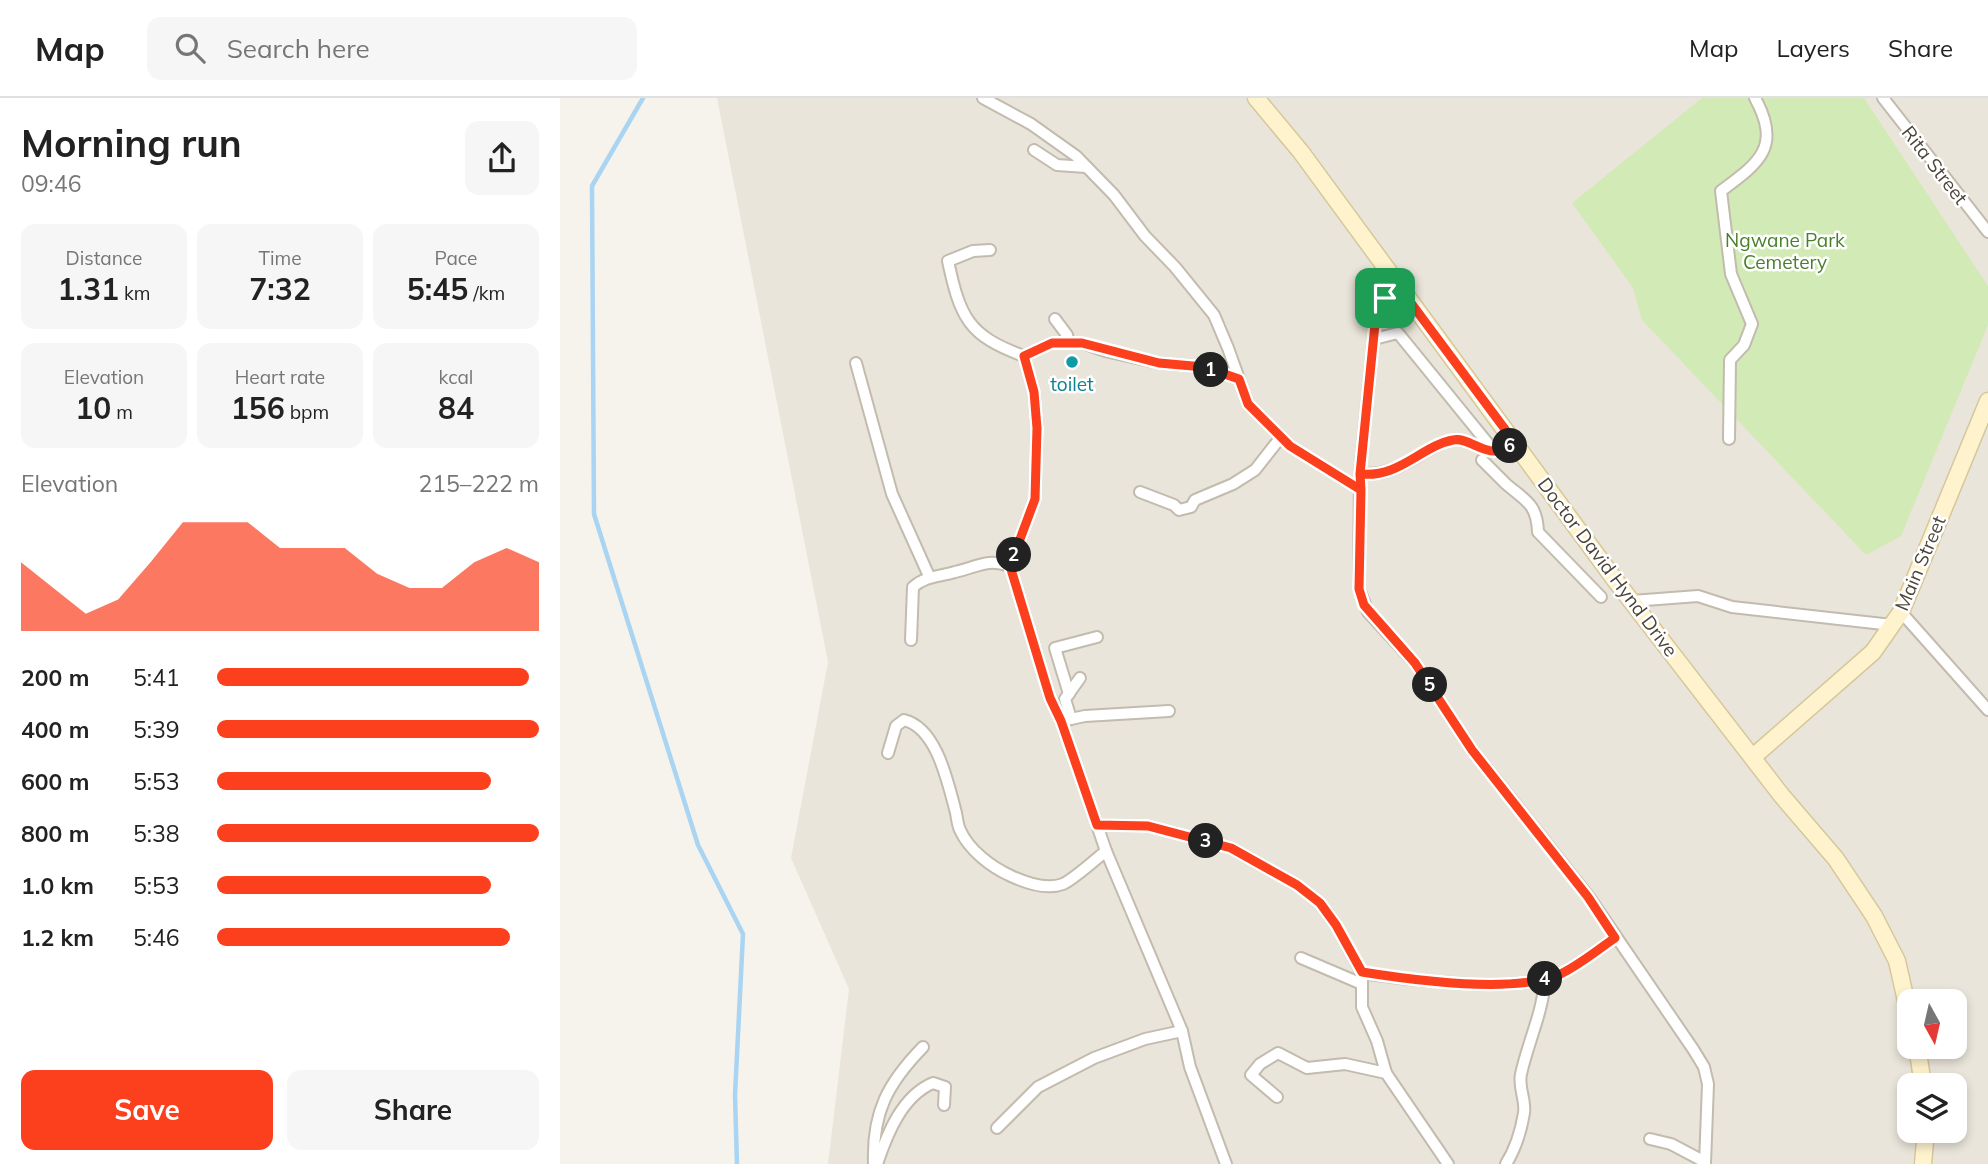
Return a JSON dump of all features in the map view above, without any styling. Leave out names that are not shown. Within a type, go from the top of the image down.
[{"type":"main road","name":"Doctor David Hynd Drive","points":[[1256,98],[1301,152],[1632,601],[1836,859],[1874,916],[1897,961],[1903,989]]},
{"type":"main road","name":"Main Street","points":[[1753,757],[1873,652],[1896,619],[1988,401]]},
{"type":"main road","points":[[1923,1164],[1925,1143]]},
{"type":"street","points":[[983,98],[1031,124],[1076,156],[1114,195],[1145,236],[1175,267],[1214,315],[1248,404],[1290,446],[1361,490]]},
{"type":"street","points":[[1729,439],[1730,360],[1744,345],[1752,324],[1731,274],[1721,191],[1752,168],[1763,153],[1767,136],[1762,111],[1755,98]]},
{"type":"street","name":"Rita Street","points":[[1883,98],[1988,232]]},
{"type":"street","points":[[1034,150],[1057,165],[1086,167]]},
{"type":"street","points":[[990,250],[973,251],[948,261],[959,303],[970,323],[983,337],[1000,347],[1024,356],[1052,343],[1082,343],[1159,363],[1204,367],[1239,379]]},
{"type":"street","points":[[1399,287],[1377,304],[1360,474],[1359,589],[1364,605],[1415,663],[1472,750],[1588,897],[1704,1068],[1708,1084],[1705,1163],[1671,1144],[1650,1139]]},
{"type":"street","points":[[1055,319],[1067,335],[1069,343]]},
{"type":"street","points":[[1374,339],[1398,333],[1494,451]]},
{"type":"street","points":[[1024,356],[1034,392],[1037,428],[1035,499],[1010,566],[1050,698],[1066,720]]},
{"type":"street","points":[[856,363],[892,494],[929,576]]},
{"type":"street","points":[[1140,492],[1174,505],[1179,510],[1191,507],[1195,500],[1233,484],[1255,470],[1281,437]]},
{"type":"street","points":[[1360,474],[1397,468],[1456,439],[1494,451],[1516,444]]},
{"type":"street","points":[[1482,460],[1530,502],[1538,519],[1538,532],[1601,597]]},
{"type":"street","points":[[911,640],[913,587],[929,576],[955,572],[984,562],[1010,566]]},
{"type":"street","points":[[1632,601],[1698,596],[1732,607],[1896,619],[1988,710]]},
{"type":"street","points":[[1069,694],[1055,648],[1097,637]]},
{"type":"street","points":[[1080,678],[1065,699],[1066,720],[1097,825],[1182,1031],[1190,1067],[1226,1164]]},
{"type":"street","points":[[1066,720],[1169,711]]},
{"type":"street","points":[[888,753],[895,726],[904,720],[916,723],[929,736],[956,810],[959,830],[972,848],[995,869],[1039,886],[1063,884],[1106,851]]},
{"type":"street","points":[[1097,825],[1148,826],[1231,848],[1297,885],[1320,903],[1336,925],[1362,978],[1362,1007],[1377,1041],[1386,1073],[1448,1164]]},
{"type":"street","points":[[1301,958],[1362,978],[1478,983],[1533,982],[1558,975],[1615,938]]},
{"type":"street","points":[[1506,1164],[1516,1148],[1524,1112],[1520,1079],[1541,1010],[1545,979]]},
{"type":"street","points":[[997,1128],[1038,1087],[1094,1058],[1145,1039],[1182,1031]]},
{"type":"street","points":[[876,1164],[875,1133],[879,1110],[892,1084],[923,1047]]},
{"type":"street","points":[[1278,1097],[1251,1075],[1260,1064],[1278,1053],[1307,1068],[1345,1064],[1386,1073]]},
{"type":"street","points":[[876,1164],[893,1125],[906,1105],[922,1088],[933,1083],[945,1087],[944,1105]]},
{"type":"shaded area","points":[[717,98],[1988,98],[1988,1164],[828,1164],[849,989],[791,858],[828,662]]},
{"type":"green space","name":"Ngwane Park Cemetery","points":[[1702,98],[1864,98],[1988,286],[1988,325],[1901,536],[1866,555],[1642,320],[1633,288],[1572,203]]},
{"type":"waterway","points":[[643,98],[592,186],[594,514],[698,845],[743,934],[735,1095],[737,1164]]},
{"type":"place","name":"toilet","points":[[1072,362]]},
{"type":"route","points":[[1385,298],[1377,304],[1360,474],[1361,490],[1290,446],[1248,404],[1239,379],[1204,367],[1159,363],[1082,343],[1052,343],[1024,356],[1034,392],[1037,428],[1035,499],[1010,566],[1050,698],[1061,721],[1097,825],[1148,826],[1231,848],[1297,885],[1320,903],[1336,925],[1362,972],[1410,980],[1533,982],[1558,975],[1615,938],[1588,897],[1472,750],[1415,663],[1368,612],[1359,589],[1361,490],[1360,474],[1397,468],[1456,439],[1494,451],[1516,444],[1399,287],[1385,298]]}]
